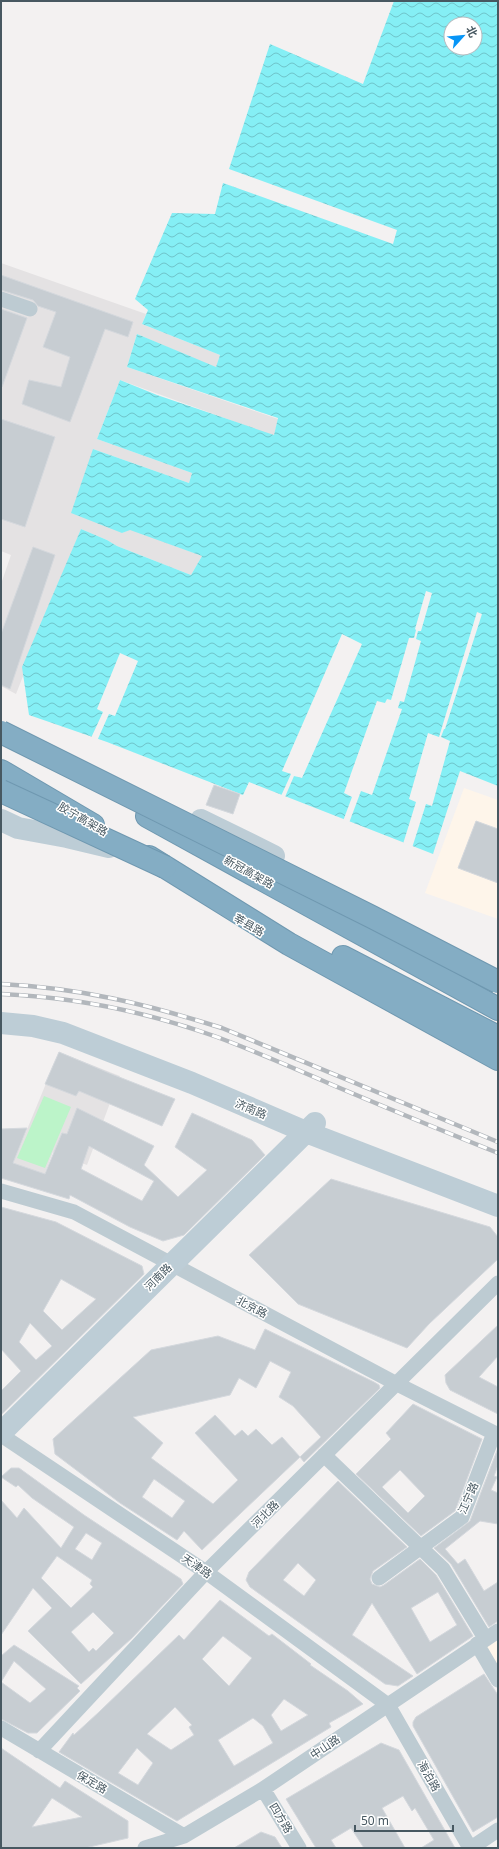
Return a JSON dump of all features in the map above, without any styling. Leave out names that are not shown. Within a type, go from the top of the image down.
[{"type":"highway","points":[[4,730],[498,982]]},
{"type":"highway","name":"新冠高架路","points":[[4,730],[498,1009]]},
{"type":"highway","name":"胶宁高架路","points":[[1,771],[165,867]]},
{"type":"highway","points":[[1,791],[165,867],[498,1037]]},
{"type":"highway","points":[[165,867],[289,944],[498,1059]]},
{"type":"street","points":[[1,299],[30,309]]},
{"type":"street","name":"莘县路","points":[[1,784],[109,847],[498,1063]]},
{"type":"street","points":[[1,820],[18,828],[67,837],[109,847]]},
{"type":"street","name":"济南路","points":[[1,1012],[39,1015],[69,1021],[215,1079],[311,1127],[498,1206]]},
{"type":"street","name":"济南路","points":[[1,1023],[33,1026],[63,1034],[311,1127],[498,1191]]},
{"type":"street","name":"河南路","points":[[1,1434],[170,1264],[311,1127]]},
{"type":"street","name":"北京路","points":[[1,1191],[74,1212],[397,1384],[496,1434]]},
{"type":"street","name":"河北路","points":[[39,1751],[206,1572],[498,1283]]},
{"type":"street","name":"天津路","points":[[1,1434],[206,1572],[388,1705]]},
{"type":"street","name":"江宁路","points":[[379,1578],[462,1517],[496,1434]]},
{"type":"street","points":[[324,1455],[443,1569],[487,1638],[498,1680]]},
{"type":"street","name":"中山路","points":[[145,1848],[184,1842],[487,1638]]},
{"type":"street","name":"海泊路","points":[[388,1705],[470,1848]]},
{"type":"street","name":"保定路","points":[[1,1728],[184,1842]]},
{"type":"street","name":"四方路","points":[[263,1789],[299,1848]]},
{"type":"street","points":[[470,1848],[498,1830]]},
{"type":"shaded area","points":[[1,263],[146,314],[142,324],[220,355],[216,368],[137,334],[127,367],[278,419],[274,436],[120,380],[97,439],[192,473],[189,483],[93,449],[122,533],[130,529],[202,556],[191,575],[117,546],[81,529],[16,694],[1,686],[1,584],[11,555],[1,551]]},
{"type":"shaded area","points":[[464,788],[498,800],[498,919],[425,893]]},
{"type":"shaded area","points":[[59,1052],[120,1076],[87,1165],[53,1152],[39,1189],[7,1178]]},
{"type":"shaded area","points":[[498,1639],[498,1669],[485,1648]]},
{"type":"green space","points":[[44,1096],[71,1107],[45,1168],[17,1158]]},
{"type":"water","points":[[394,1],[498,1],[498,786],[460,771],[433,854],[249,782],[243,795],[107,742],[29,715],[22,667],[81,529],[117,546],[191,575],[202,556],[130,530],[122,533],[71,513],[93,449],[189,483],[192,473],[97,439],[120,380],[157,395],[274,435],[278,418],[127,367],[137,334],[216,367],[220,355],[142,324],[148,310],[135,299],[172,213],[215,214],[223,183],[393,244],[397,230],[229,169],[270,44],[363,84]]},
{"type":"pier","points":[[426,591],[432,593],[421,631],[418,631],[416,639],[421,641],[404,702],[400,701],[398,708],[402,709],[372,795],[361,791],[349,823],[343,821],[352,797],[344,793],[377,701],[385,703],[387,699],[391,700],[409,638],[414,638],[415,629]]},
{"type":"pier","points":[[477,612],[482,614],[445,729],[441,737],[450,741],[432,806],[426,804],[412,848],[403,844],[416,802],[409,799],[428,733],[439,737]]},
{"type":"pier","points":[[342,634],[362,644],[302,778],[294,776],[285,797],[281,796],[291,774],[282,771]]},
{"type":"pier","points":[[120,653],[138,661],[115,716],[109,714],[97,741],[91,738],[103,712],[97,709]]},
{"type":"building","points":[[1,275],[133,322],[128,337],[105,329],[70,422],[22,404],[29,380],[61,387],[70,357],[43,347],[56,312],[38,306],[33,300],[1,290]]},
{"type":"building","points":[[1,309],[27,318],[2,387],[1,387]]},
{"type":"building","points":[[1,419],[55,437],[25,527],[1,519]]},
{"type":"building","points":[[33,547],[55,555],[10,689],[1,685],[1,634]]},
{"type":"building","points":[[214,785],[240,794],[233,814],[206,805]]},
{"type":"building","points":[[476,821],[498,829],[498,883],[458,868]]},
{"type":"building","points":[[59,1052],[175,1099],[162,1126],[79,1091],[76,1096],[45,1084]]},
{"type":"building","points":[[77,1108],[154,1146],[144,1165],[178,1197],[207,1170],[175,1147],[192,1113],[252,1140],[265,1155],[184,1235],[163,1241],[130,1227],[70,1195],[69,1199],[1,1178],[1,1129],[27,1128],[13,1163],[45,1174],[62,1133],[67,1134]],"holes":[[[89,1146],[154,1181],[142,1201],[81,1169]]]},
{"type":"building","points":[[331,1179],[490,1227],[498,1237],[498,1259],[429,1324],[407,1348],[298,1304],[249,1255]]},
{"type":"building","points":[[1,1207],[56,1222],[142,1266],[144,1274],[1,1415],[1,1391],[21,1371],[1,1349]],"holes":[[[61,1279],[96,1299],[62,1330],[43,1311]],[[30,1323],[52,1346],[36,1360],[19,1342]]]},
{"type":"building","points":[[498,1325],[498,1356],[479,1377],[498,1387],[498,1414],[450,1390],[446,1383],[445,1375]]},
{"type":"building","points":[[265,1329],[374,1382],[379,1385],[380,1388],[304,1462],[300,1457],[202,1550],[184,1531],[177,1540],[120,1503],[55,1454],[53,1439],[151,1350],[218,1336],[255,1350]],"holes":[[[270,1361],[291,1372],[279,1397],[293,1406],[321,1437],[300,1457],[282,1437],[272,1445],[256,1429],[248,1436],[242,1430],[235,1436],[215,1415],[195,1433],[238,1480],[213,1504],[151,1458],[163,1443],[133,1417],[230,1395],[239,1378],[256,1388]],[[154,1479],[185,1501],[172,1518],[142,1497]]]},
{"type":"building","points":[[413,1404],[482,1439],[455,1511],[421,1536],[356,1474],[391,1439],[386,1433]],"holes":[[[400,1470],[425,1496],[408,1513],[382,1487]]]},
{"type":"building","points":[[498,1448],[498,1465],[494,1476],[497,1477],[491,1490],[498,1493],[498,1524],[480,1521],[445,1549],[458,1564],[465,1559],[484,1591],[498,1582],[498,1621],[489,1627],[451,1564],[434,1548],[470,1521]]},
{"type":"building","points":[[11,1468],[19,1468],[84,1515],[181,1579],[183,1584],[132,1638],[81,1684],[28,1631],[52,1608],[33,1588],[1,1635],[1,1500],[17,1518],[24,1508],[61,1548],[74,1527],[32,1498],[18,1485],[16,1487],[1,1477]],"holes":[[[86,1533],[102,1543],[92,1560],[75,1549]],[[57,1556],[92,1580],[90,1584],[93,1587],[71,1608],[41,1578]],[[93,1612],[114,1633],[96,1651],[93,1648],[89,1652],[71,1632]]]},
{"type":"building","points":[[338,1481],[407,1547],[373,1571],[370,1579],[372,1584],[380,1587],[384,1585],[420,1559],[436,1575],[473,1636],[417,1674],[372,1603],[352,1635],[413,1676],[398,1686],[385,1684],[250,1587],[246,1580],[249,1572]],"holes":[[[298,1563],[316,1580],[304,1596],[283,1580]],[[438,1592],[457,1625],[430,1642],[411,1608]]]},
{"type":"building","points":[[220,1600],[269,1636],[272,1634],[311,1664],[310,1665],[348,1691],[363,1704],[329,1723],[331,1727],[177,1821],[59,1752],[73,1733],[74,1735],[179,1635],[184,1640]],"holes":[[[223,1636],[252,1658],[229,1686],[202,1659]],[[284,1699],[308,1715],[281,1731],[271,1715]],[[175,1707],[192,1725],[189,1727],[194,1735],[171,1750],[147,1734]],[[253,1718],[263,1726],[273,1743],[234,1766],[218,1740]],[[137,1748],[153,1763],[138,1785],[118,1773]]]},
{"type":"building","points":[[14,1645],[79,1686],[77,1688],[80,1691],[37,1733],[28,1733],[1,1719],[1,1656]],"holes":[[[14,1661],[46,1689],[30,1703],[1,1682]]]},
{"type":"building","points":[[484,1674],[498,1695],[498,1817],[473,1832],[413,1726],[413,1722],[416,1717]]},
{"type":"building","points":[[381,1743],[399,1750],[455,1848],[421,1848],[434,1840],[415,1808],[412,1811],[403,1796],[382,1808],[405,1848],[364,1848],[351,1828],[331,1840],[336,1848],[316,1848],[286,1799]]},
{"type":"building","points":[[1,1748],[60,1788],[65,1781],[128,1821],[128,1838],[85,1848],[1,1848]],"holes":[[[52,1798],[82,1817],[32,1827]]]},
{"type":"building","points":[[261,1832],[275,1837],[282,1848],[234,1848]]},
{"type":"railway","points":[[1,984],[59,989],[113,998],[222,1028],[498,1142]]},
{"type":"railway","points":[[1,994],[56,998],[83,1002],[137,1013],[191,1028],[247,1049],[498,1153]]}]
